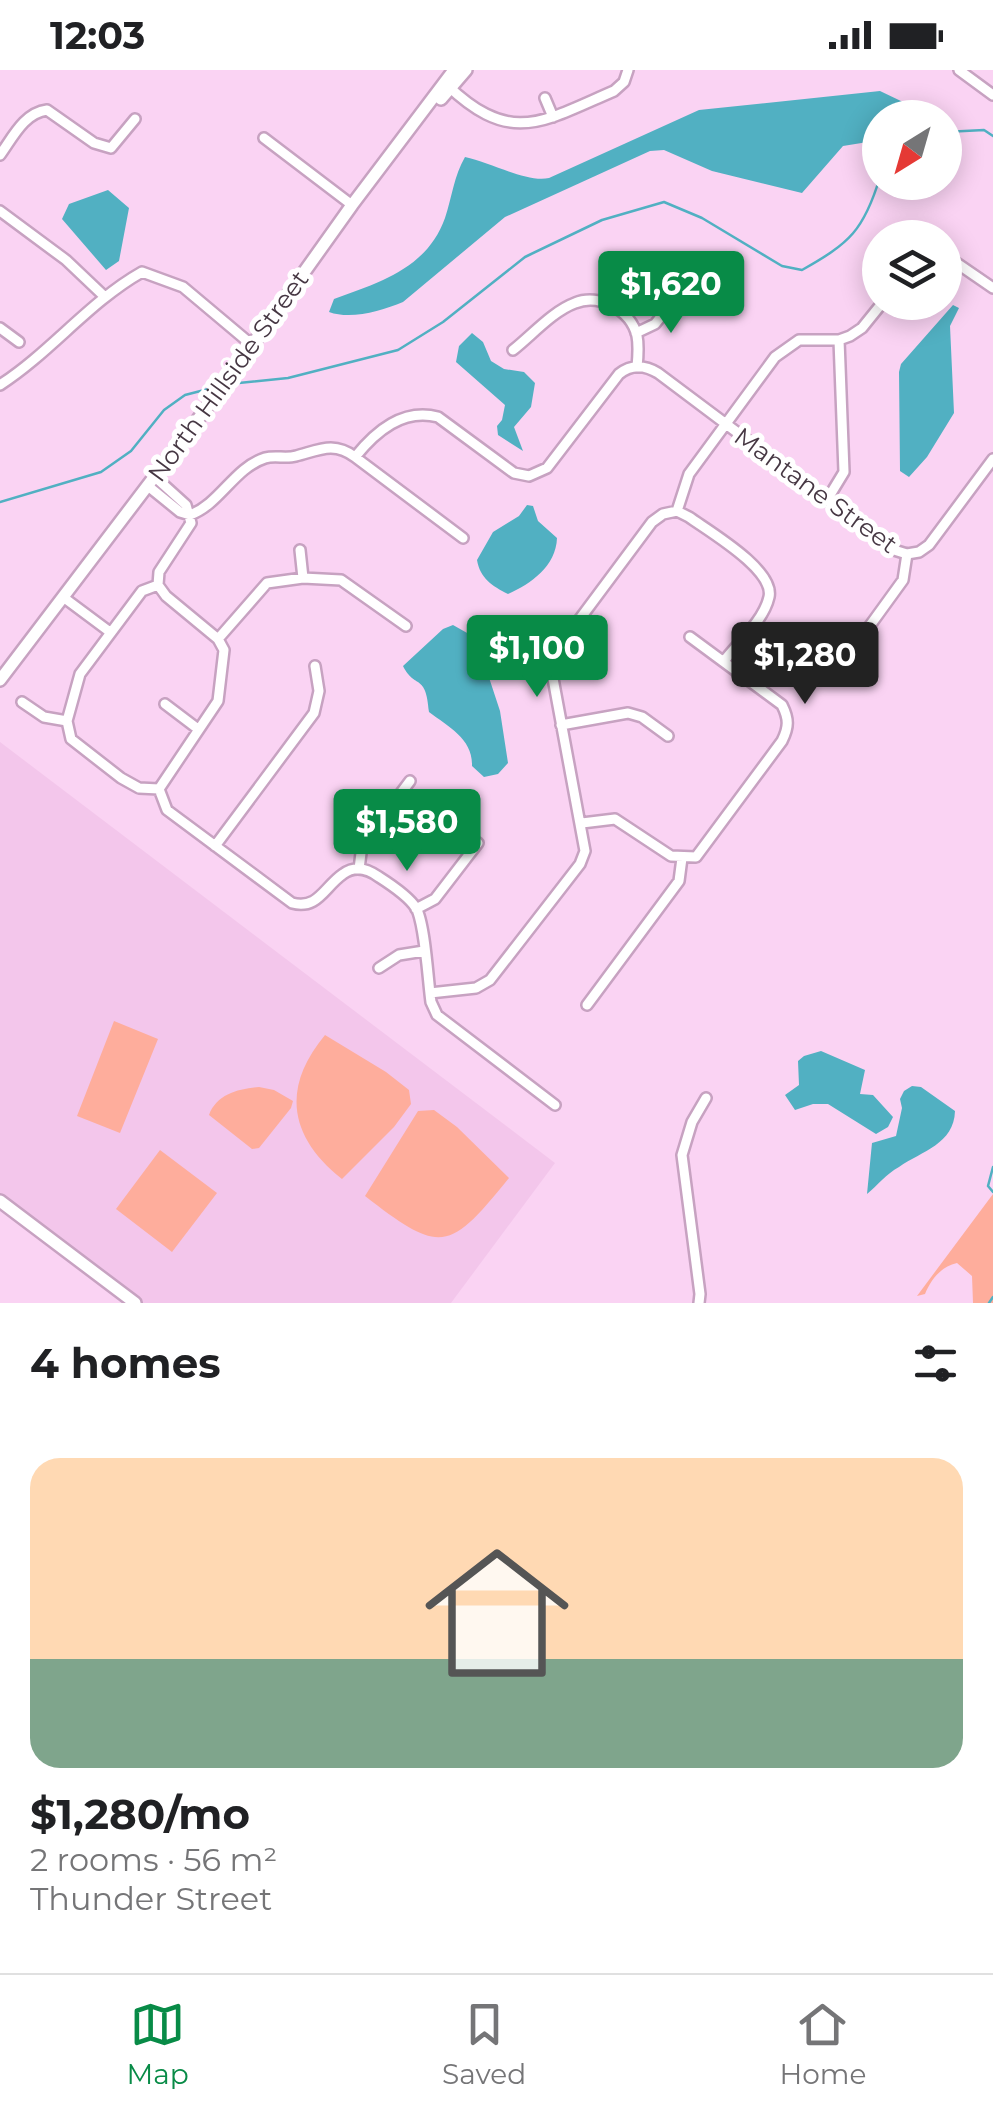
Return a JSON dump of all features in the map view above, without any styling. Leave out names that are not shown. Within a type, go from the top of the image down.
[{"type":"main road","points":[[447,85],[454,70]]},
{"type":"main road","points":[[447,85],[466,70]]},
{"type":"main road","name":"North Hillside Street","points":[[0,680],[218,393],[352,205],[447,85]]},
{"type":"main road","points":[[0,1201],[135,1303]]},
{"type":"street","points":[[447,85],[470,107],[526,123],[553,118],[614,91],[624,82],[628,70]]},
{"type":"street","points":[[960,70],[993,95]]},
{"type":"street","points":[[545,98],[553,118]]},
{"type":"street","points":[[0,154],[36,111],[46,110],[94,142],[110,148],[135,119]]},
{"type":"street","points":[[264,138],[352,205]]},
{"type":"street","points":[[0,210],[66,260],[105,297]]},
{"type":"street","points":[[962,267],[993,288]]},
{"type":"street","points":[[0,385],[32,364],[105,297],[142,272],[183,286],[252,345]]},
{"type":"street","points":[[636,333],[655,324],[675,299]]},
{"type":"street","points":[[356,457],[380,428],[431,415],[438,416],[514,474],[535,475],[547,468],[619,374],[638,367],[636,333],[630,321],[604,302],[573,303],[514,350]]},
{"type":"street","points":[[677,511],[686,478],[783,349],[800,340],[838,340],[862,328],[868,320]]},
{"type":"street","points":[[0,328],[19,342]]},
{"type":"street","points":[[827,500],[844,472],[838,340]]},
{"type":"street","name":"Mantane Street","points":[[638,367],[658,373],[894,550],[907,554]]},
{"type":"street","points":[[190,514],[204,510],[228,485],[267,457],[289,458],[333,446],[344,448],[462,538]]},
{"type":"street","points":[[861,638],[903,580],[907,554],[920,552],[929,545],[993,459]]},
{"type":"street","points":[[151,482],[186,504],[190,514],[187,532],[160,572],[158,585]]},
{"type":"street","points":[[430,993],[476,988],[493,978],[580,864],[586,846],[552,667],[555,653],[652,522],[663,514],[677,511],[690,517],[757,568],[768,582],[770,594],[764,610],[724,661]]},
{"type":"street","points":[[300,550],[303,578]]},
{"type":"street","points":[[218,639],[266,582],[303,578],[341,580],[406,626]]},
{"type":"street","points":[[158,585],[142,592],[75,683],[67,721],[71,739],[121,778],[138,788],[159,790]]},
{"type":"street","points":[[158,585],[218,639],[224,650],[220,694],[214,709],[159,790]]},
{"type":"street","points":[[63,598],[110,632]]},
{"type":"street","points":[[582,823],[604,818],[618,820],[671,856],[696,856],[782,741],[788,729],[788,716],[782,705],[690,638]]},
{"type":"street","points":[[215,846],[314,712],[319,690],[315,666]]},
{"type":"street","points":[[22,702],[44,717],[67,721]]},
{"type":"street","points":[[165,704],[198,730]]},
{"type":"street","points":[[562,725],[628,713],[642,717],[668,736]]},
{"type":"street","points":[[359,869],[362,845],[410,781]]},
{"type":"street","points":[[159,790],[168,810],[283,898],[300,905],[317,900],[342,874],[359,869],[378,876],[416,909],[432,1007],[441,1019],[554,1106]]},
{"type":"street","points":[[416,909],[435,899],[478,844]]},
{"type":"street","points":[[586,1006],[679,881],[682,858]]},
{"type":"street","points":[[379,968],[399,955],[424,951]]},
{"type":"street","points":[[698,1303],[699,1280],[682,1155],[692,1122],[706,1098]]},
{"type":"shaded area","points":[[0,742],[555,1163],[451,1303],[137,1303],[0,1200]]},
{"type":"shaded area","points":[[114,1021],[158,1039],[120,1133],[77,1116]]},
{"type":"shaded area","points":[[325,1035],[409,1090],[411,1104],[394,1127],[342,1179],[311,1146],[297,1111],[302,1074]]},
{"type":"shaded area","points":[[259,1087],[293,1101],[259,1148],[252,1149],[209,1115],[217,1102],[229,1094]]},
{"type":"shaded area","points":[[434,1110],[509,1178],[472,1220],[443,1237],[428,1236],[411,1228],[365,1196],[418,1111]]},
{"type":"shaded area","points":[[160,1150],[217,1193],[172,1252],[116,1209]]},
{"type":"shaded area","points":[[993,1194],[993,1303],[973,1303],[972,1276],[957,1263],[941,1271],[925,1294],[917,1296]]},
{"type":"water","points":[[880,91],[899,100],[862,100],[862,143],[843,146],[802,193],[712,171],[664,150],[650,151],[505,217],[403,302],[356,315],[329,312],[334,299],[400,271],[427,249],[445,218],[465,157],[519,175],[549,178],[699,110]]},
{"type":"water","points":[[108,190],[129,208],[119,261],[106,270],[62,219],[69,204]]},
{"type":"water","points":[[940,320],[953,320],[950,326],[954,413],[927,457],[909,477],[900,471],[901,364]]},
{"type":"water","points":[[472,333],[483,342],[491,361],[504,369],[524,372],[535,383],[531,407],[514,427],[523,451],[498,435],[497,426],[505,405],[456,362],[459,346]]},
{"type":"water","points":[[527,505],[533,506],[538,521],[557,538],[556,548],[541,573],[508,594],[488,581],[477,560],[493,532],[519,516]]},
{"type":"water","points":[[453,625],[476,638],[500,711],[508,763],[498,774],[484,777],[472,766],[469,748],[429,712],[423,686],[403,666],[443,629]]},
{"type":"water","points":[[821,1051],[865,1070],[860,1094],[873,1095],[893,1117],[888,1127],[876,1134],[828,1104],[795,1110],[785,1095],[799,1085],[798,1061]]},
{"type":"water","points":[[912,1086],[921,1087],[955,1111],[953,1122],[943,1139],[894,1170],[867,1194],[872,1143],[896,1136],[900,1099]]},
{"type":"waterway","points":[[962,131],[984,130],[993,136]]},
{"type":"waterway","points":[[229,384],[288,378],[398,350],[443,322],[525,257],[602,220],[664,202],[702,218],[782,266],[802,270],[844,243],[861,223],[872,200]]},
{"type":"waterway","points":[[0,502],[101,472],[131,451],[164,410],[185,395],[216,387]]},
{"type":"waterway","points":[[993,1167],[988,1186],[993,1192]]},
{"type":"waterway","points":[[989,1303],[993,1297]]}]
